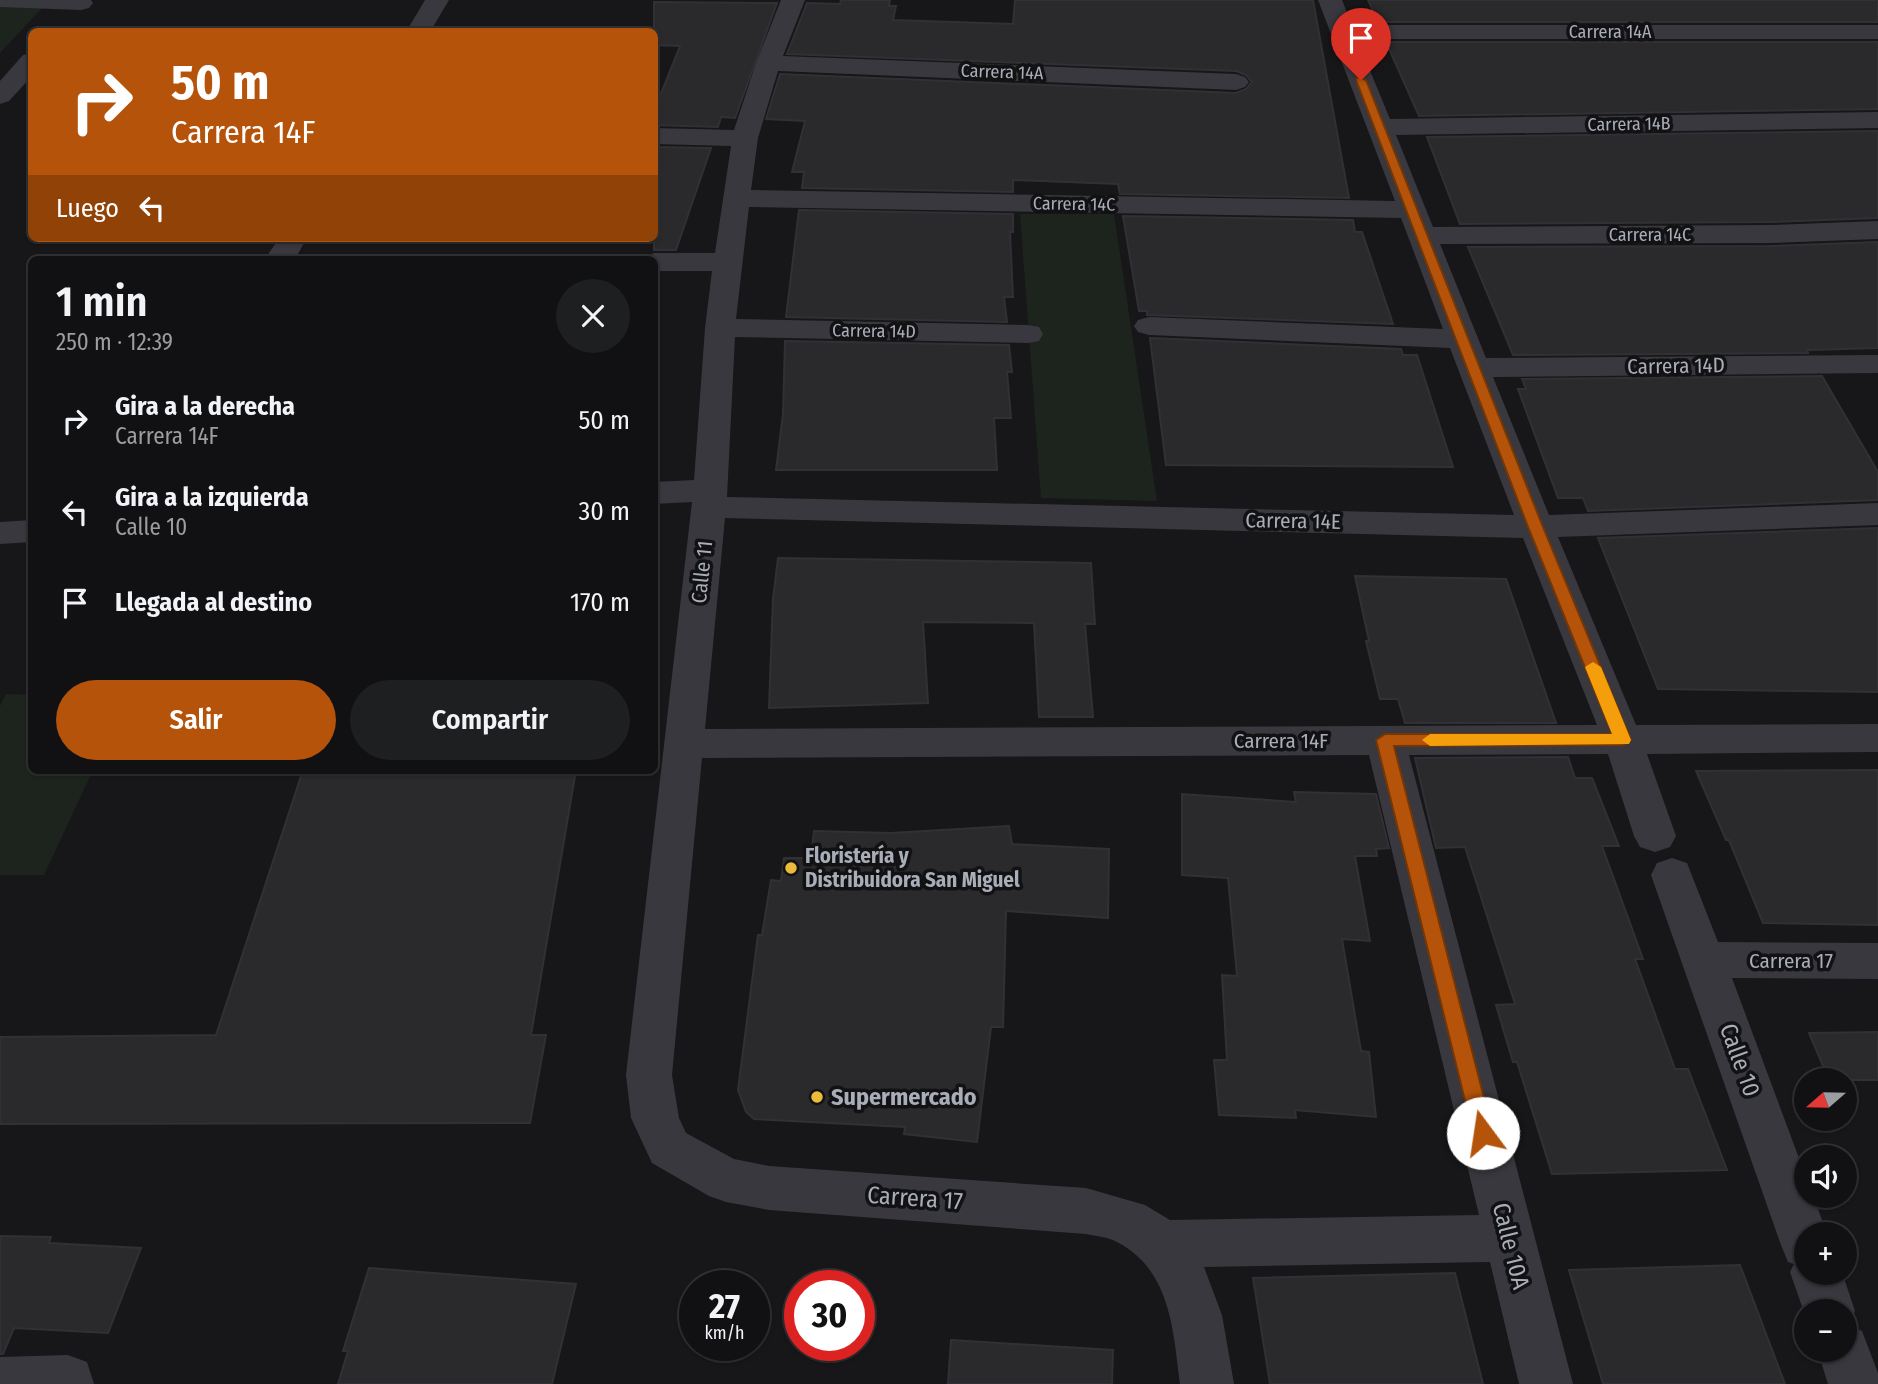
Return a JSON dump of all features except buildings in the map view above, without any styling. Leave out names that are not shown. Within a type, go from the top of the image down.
[{"type":"street","points":[[420,28],[437,0]]},
{"type":"street","name":"Calle 11","points":[[669,1148],[655,1118],[649,1075],[709,499],[720,328],[745,138],[768,62],[793,0]]},
{"type":"street","points":[[1330,0],[1473,369],[1623,740]]},
{"type":"street","points":[[0,1],[82,1]]},
{"type":"street","points":[[64,22],[82,1]]},
{"type":"street","name":"Carrera 14A","points":[[1342,32],[1878,32]]},
{"type":"street","name":"Carrera 14A","points":[[768,62],[1236,82]]},
{"type":"street","points":[[0,96],[28,64]]},
{"type":"street","name":"Carrera 14B","points":[[1379,127],[1878,120]]},
{"type":"street","points":[[658,136],[745,138]]},
{"type":"street","name":"Carrera 14C","points":[[736,198],[1770,234],[1878,230]]},
{"type":"street","points":[[658,262],[729,262]]},
{"type":"street","points":[[1149,326],[1462,339]]},
{"type":"street","name":"Carrera 14D","points":[[720,328],[1028,334]]},
{"type":"street","name":"Carrera 14D","points":[[1473,369],[1878,363]]},
{"type":"street","name":"Carrera 14E","points":[[658,493],[709,499],[1536,527],[1878,514]]},
{"type":"street","points":[[0,533],[28,531]]},
{"type":"street","name":"Carrera 14F","points":[[684,744],[1878,738]]},
{"type":"street","name":"Calle 10A","points":[[1385,740],[1546,1384]]},
{"type":"street","name":"Calle 10","points":[[1623,740],[1798,1222]]},
{"type":"street","name":"Carrera 17","points":[[1704,960],[1878,961]]},
{"type":"street","name":"Carrera 17","points":[[669,1148],[726,1180],[769,1188],[1086,1211],[1131,1223],[1163,1244]]},
{"type":"street","points":[[1163,1244],[1509,1238]]},
{"type":"street","points":[[1163,1244],[1184,1275],[1194,1304],[1207,1384]]},
{"type":"street","points":[[1847,1362],[1855,1384]]},
{"type":"street","points":[[0,1383],[68,1381]]},
{"type":"shaded area","points":[[0,6],[43,7],[0,53]]},
{"type":"shaded area","points":[[1020,214],[1114,214],[1157,501],[1041,498]]},
{"type":"shaded area","points":[[6,694],[28,695],[28,774],[91,774],[44,875],[0,875],[0,706]]},
{"type":"slow traffic","points":[[1430,740],[1623,740],[1593,667]]},
{"type":"place","name":"Floristería y Distribuidora San Miguel","points":[[791,868]]},
{"type":"place","name":"Supermercado","points":[[817,1097]]},
{"type":"route","points":[[1361,80],[1536,527],[1623,740],[1385,740],[1483,1133]]}]
